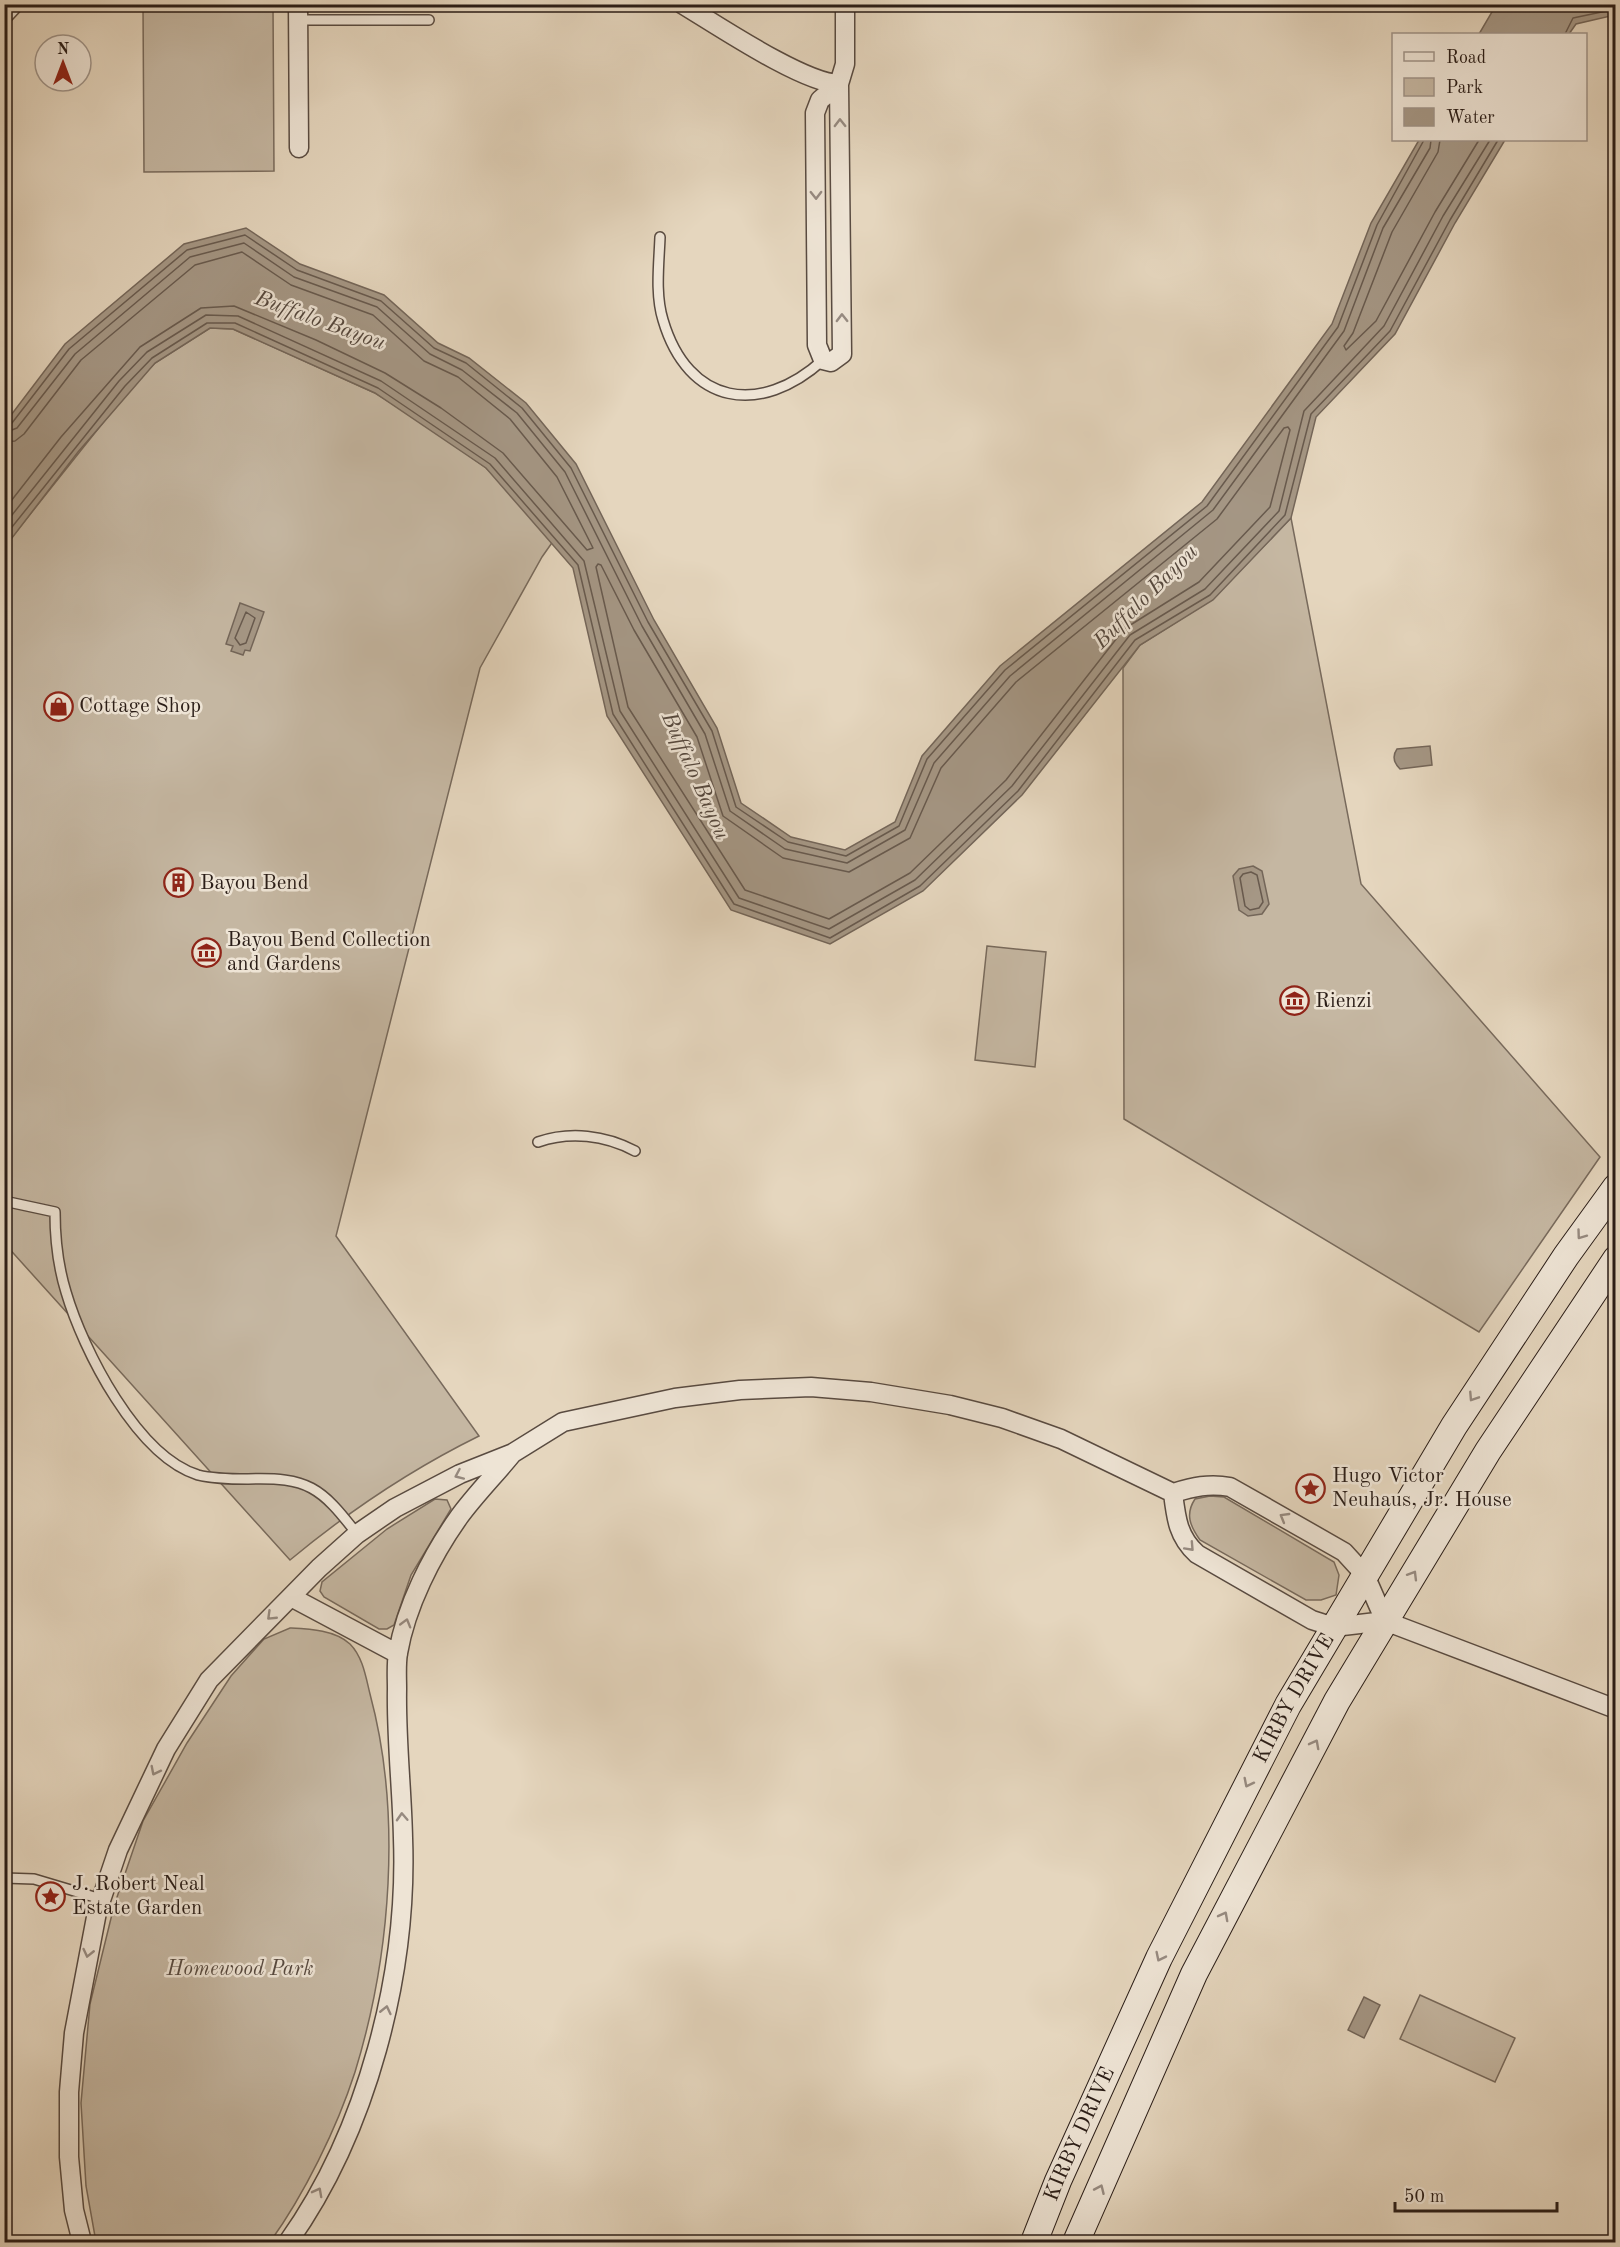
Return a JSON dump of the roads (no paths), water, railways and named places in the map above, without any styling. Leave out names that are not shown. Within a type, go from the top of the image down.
[{"type":"main road","name":"KIRBY DRIVE","points":[[1034,2242],[1058,2181],[1159,1958],[1288,1705],[1454,1425],[1559,1266],[1616,1187]]},
{"type":"main road","name":"KIRBY DRIVE","points":[[1076,2242],[1194,1974],[1337,1701],[1488,1451],[1616,1259]]},
{"type":"street","points":[[682,4],[805,74],[824,83],[839,84]]},
{"type":"street","points":[[839,84],[820,100],[815,113],[817,345],[823,360],[831,362],[842,354],[839,84],[844,64],[845,4]]},
{"type":"street","points":[[298,12],[299,148]]},
{"type":"street","points":[[817,252],[841,253]]},
{"type":"street","points":[[82,2242],[74,2210],[71,2178],[69,2092],[82,1977],[101,1899],[118,1850],[141,1797],[166,1749],[209,1680],[357,1534],[431,1488],[513,1453],[563,1422],[675,1398],[740,1390],[811,1387],[871,1392],[938,1403],[1002,1418],[1061,1439],[1173,1493],[1196,1486],[1217,1484],[1230,1487],[1344,1552],[1365,1575],[1385,1621]]},
{"type":"street","points":[[288,2242],[300,2226],[347,2137],[374,2061],[390,1994],[401,1909],[404,1841],[396,1707],[398,1654],[408,1615],[428,1570],[459,1516],[513,1453]]},
{"type":"street","points":[[1173,1493],[1181,1536],[1185,1543],[1197,1554],[1307,1617],[1334,1627],[1385,1621],[1616,1709]]},
{"type":"street","points":[[291,1597],[398,1654]]},
{"type":"lane","points":[[4,21],[20,4]]},
{"type":"lane","points":[[298,12],[429,20]]},
{"type":"lane","points":[[660,237],[658,281],[663,320],[676,351],[702,383],[726,395],[772,391],[810,372],[823,360]]},
{"type":"lane","points":[[538,1142],[560,1134],[614,1140],[635,1151]]},
{"type":"lane","points":[[4,1201],[55,1212],[58,1258],[65,1292],[80,1333],[134,1423],[156,1449],[183,1469],[199,1475],[234,1479],[281,1479],[313,1487],[334,1504],[357,1534]]},
{"type":"lane","points":[[4,1878],[34,1879],[101,1899]]},
{"type":"water","points":[[1496,5],[1615,5],[1615,15],[1576,24],[1570,33],[1480,33]]},
{"type":"water","name":"Buffalo Bayou","points":[[1418,141],[1504,141],[1455,223],[1395,334],[1316,417],[1291,518],[1213,600],[1140,645],[1022,795],[923,891],[830,944],[731,910],[607,716],[573,568],[486,468],[375,393],[233,329],[210,328],[155,363],[78,452],[5,547],[5,423],[65,344],[184,244],[246,228],[300,264],[384,295],[438,343],[469,358],[526,403],[576,464],[654,620],[717,728],[741,803],[791,837],[845,850],[895,822],[922,756],[1000,666],[1202,502],[1332,324],[1371,223]]},
{"type":"water","points":[[240,603],[264,612],[250,651],[245,650],[243,655],[231,651],[233,646],[226,644]]},
{"type":"water","points":[[1430,746],[1432,765],[1400,769],[1396,764],[1394,757],[1397,749]]},
{"type":"water","points":[[1253,866],[1262,871],[1269,904],[1262,914],[1248,916],[1239,910],[1233,876],[1239,869]]},
{"type":"water","points":[[1364,1997],[1380,2005],[1364,2038],[1348,2030]]},
{"type":"place","name":"Cottage Shop","points":[[58,706]]},
{"type":"place","name":"Bayou Bend","points":[[179,883]]},
{"type":"place","name":"Bayou Bend Collection and Gardens","points":[[206,952]]},
{"type":"place","name":"Rienzi","points":[[1294,1001]]},
{"type":"place","name":"Hugo Victor Neuhaus, Jr. House","points":[[1311,1488]]},
{"type":"place","name":"J. Robert Neal Estate Garden","points":[[51,1896]]},
{"type":"park label","name":"Homewood Park","points":[[240,1969]]}]
